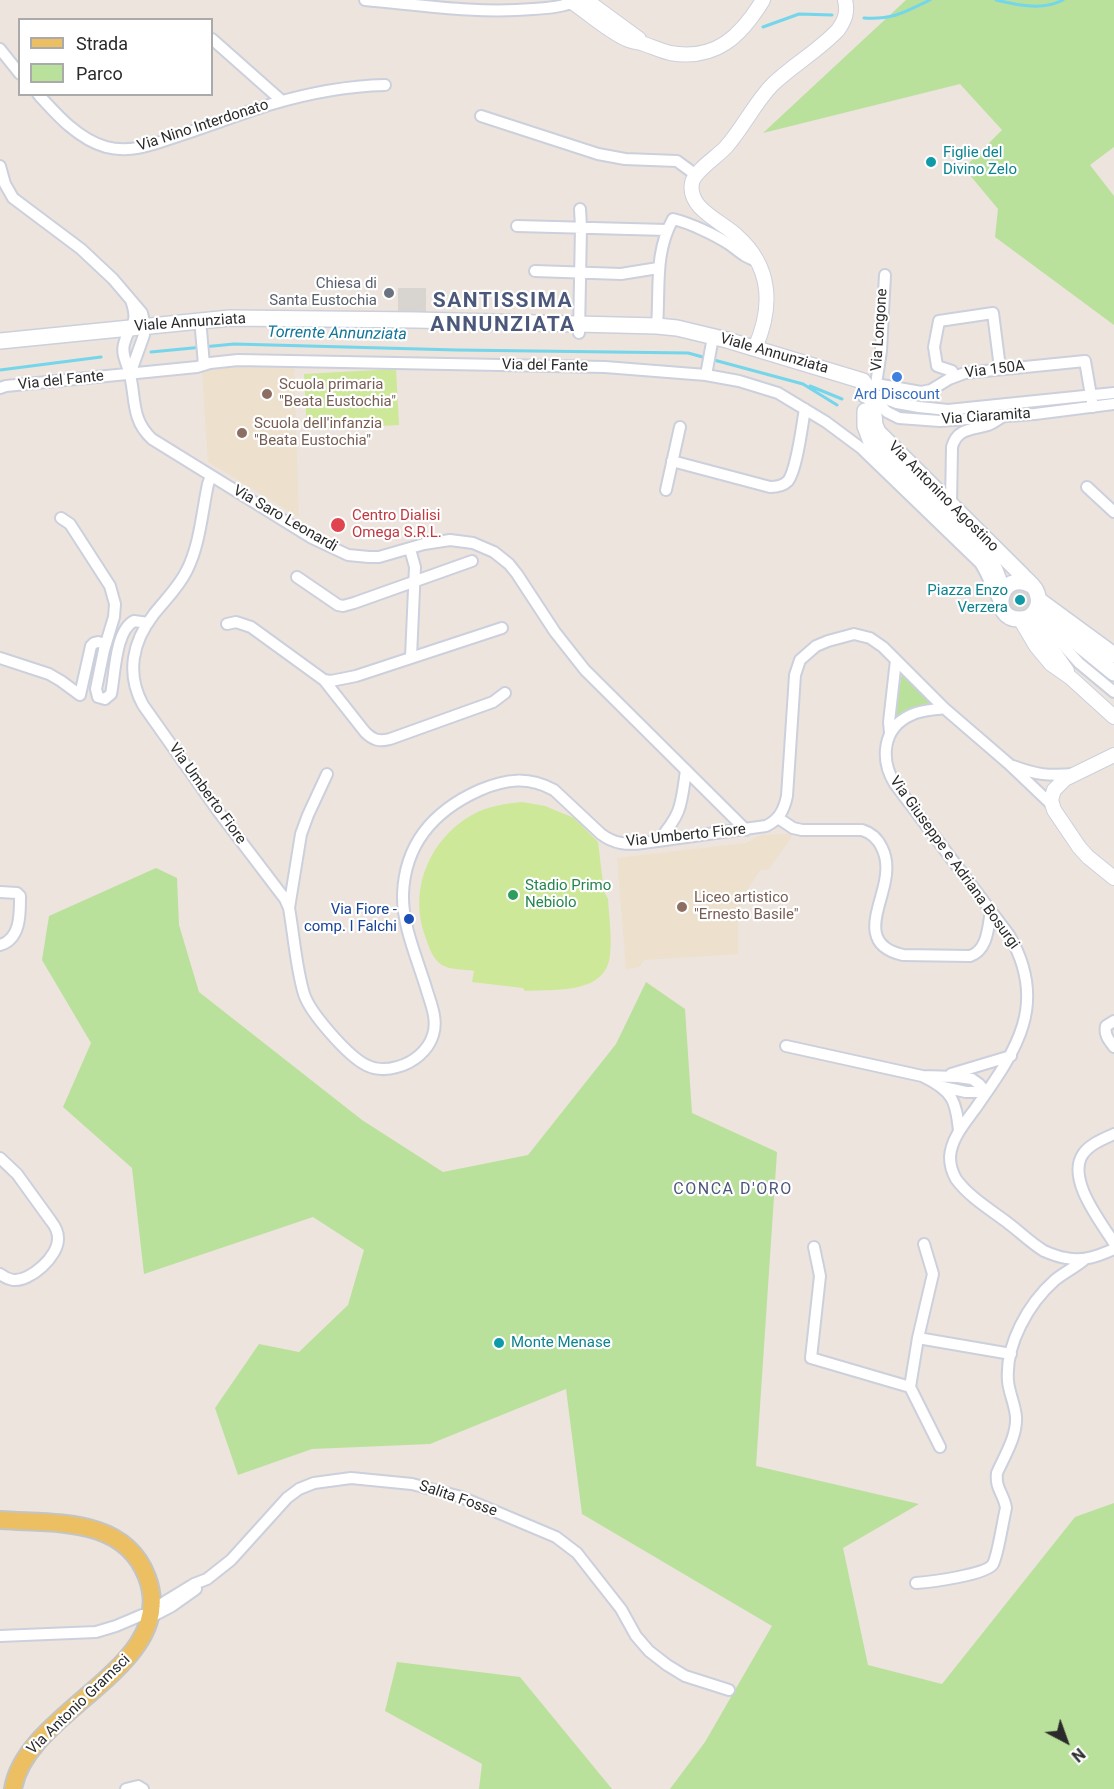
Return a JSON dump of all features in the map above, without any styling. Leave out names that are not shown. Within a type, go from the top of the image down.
[{"type":"main road","name":"Viale Annunziata","points":[[0,341],[230,323],[579,328],[657,326],[677,328],[709,339]]},
{"type":"main road","name":"Viale Annunziata","points":[[0,351],[137,332],[201,333],[230,323]]},
{"type":"main road","name":"Viale Annunziata","points":[[579,328],[709,339],[755,348],[843,375],[859,389],[870,392]]},
{"type":"main road","name":"Via Antonino Agostino","points":[[870,392],[878,432],[1031,585]]},
{"type":"main road","name":"Via Antonino Agostino","points":[[870,392],[867,432],[872,442],[987,557],[995,570],[1002,598]]},
{"type":"main road","points":[[1031,617],[1035,589],[1026,582],[1013,583],[1002,598],[1006,614],[1015,619],[1031,617],[1050,621],[1114,673]]},
{"type":"main road","points":[[1031,617],[1114,656]]},
{"type":"main road","name":"Via Antonio Gramsci","points":[[0,1520],[90,1528],[114,1537],[132,1552],[145,1572],[151,1588],[152,1606],[146,1616],[146,1633],[130,1655],[30,1750],[16,1774],[13,1789]]},
{"type":"street","points":[[366,0],[497,11],[539,9],[577,1],[627,40],[682,54],[712,49],[737,36],[749,22],[762,0]]},
{"type":"street","points":[[755,348],[764,325],[767,305],[764,277],[749,248],[700,207],[692,189],[693,180],[726,147],[771,87],[838,30],[845,18],[845,0]]},
{"type":"street","points":[[213,40],[282,101]]},
{"type":"street","points":[[0,49],[18,72]]},
{"type":"street","name":"Via Nino Interdonato","points":[[40,96],[80,135],[107,147],[125,150],[138,149],[282,101],[360,85],[385,85]]},
{"type":"street","points":[[482,116],[569,146],[606,155],[625,159],[677,161],[696,175]]},
{"type":"street","points":[[0,166],[5,184],[13,198],[81,249],[113,279],[142,313],[130,374]]},
{"type":"street","points":[[579,328],[580,209]]},
{"type":"street","points":[[657,326],[658,268],[667,230],[674,219],[686,222],[729,244],[746,258],[757,261]]},
{"type":"street","points":[[517,226],[667,230]]},
{"type":"street","points":[[535,271],[621,274],[658,268]]},
{"type":"street","name":"Via Longone","points":[[870,392],[881,351],[885,275]]},
{"type":"street","points":[[955,376],[952,371],[937,366],[934,347],[939,321],[993,313],[1000,369]]},
{"type":"street","name":"Via Saro Leonardi","points":[[137,332],[123,345],[136,416],[146,434],[312,538],[348,555],[369,557],[388,555],[438,541],[462,540],[484,546],[502,557],[517,574],[555,632],[585,670],[746,830]]},
{"type":"street","points":[[201,333],[204,362]]},
{"type":"street","points":[[707,371],[709,339]]},
{"type":"street","name":"Via del Fante","points":[[0,388],[197,367],[204,362],[238,360],[707,371],[778,393],[852,441],[875,460],[980,563],[987,573],[996,597],[1002,598]]},
{"type":"street","name":"Via 150A","points":[[870,392],[926,392],[965,373],[1085,361],[1091,401]]},
{"type":"street","name":"Via Ciaramita","points":[[870,392],[893,401],[948,410],[1091,401],[1114,404]]},
{"type":"street","name":"Via Ciaramita","points":[[870,392],[893,416],[940,421],[1003,416],[1091,401],[1114,393]]},
{"type":"street","points":[[672,461],[770,487],[783,485],[793,472],[805,409]]},
{"type":"street","points":[[878,432],[881,422],[893,416]]},
{"type":"street","points":[[951,505],[954,441],[957,435],[969,429],[991,424],[1003,416]]},
{"type":"street","points":[[666,490],[680,427]]},
{"type":"street","points":[[852,441],[882,452]]},
{"type":"street","name":"Via Umberto Fiore","points":[[211,476],[207,484],[196,545],[188,568],[181,582],[148,622],[137,644],[133,661],[133,680],[139,698],[218,811],[279,891],[289,909],[302,985],[307,1000],[317,1017],[358,1060],[373,1068],[392,1068],[408,1063],[417,1058],[434,1035],[434,1013],[408,928],[403,892],[406,872],[414,848],[440,814],[458,801],[487,787],[508,781],[526,780],[554,790],[607,839],[623,844],[746,830],[766,826],[778,818]]},
{"type":"street","points":[[1087,488],[1114,512]]},
{"type":"street","points":[[61,518],[70,524],[110,586],[114,596],[114,617],[96,689],[101,699],[111,694],[116,659],[127,626],[134,621],[148,622]]},
{"type":"street","points":[[410,549],[415,567],[411,657]]},
{"type":"street","points":[[297,577],[333,603],[343,606],[472,561]]},
{"type":"street","points":[[1031,617],[1071,678]]},
{"type":"street","points":[[1031,617],[1062,644],[1079,663],[1114,692]]},
{"type":"street","points":[[1031,617],[1030,638],[1045,657],[1114,717]]},
{"type":"street","points":[[226,624],[242,623],[251,627],[324,680],[370,738],[379,741],[493,702],[505,693]]},
{"type":"street","points":[[324,680],[331,681],[356,676],[502,628]]},
{"type":"street","points":[[991,911],[984,943],[976,954],[970,956],[896,954],[883,945],[876,932],[876,912],[886,872],[884,854],[879,841],[869,832],[862,830],[802,830],[793,828],[778,818],[787,796],[795,675],[800,660],[810,650],[828,640],[854,634],[877,642],[944,708],[1009,764],[1052,806],[1083,852],[1114,878]]},
{"type":"street","points":[[0,658],[49,674],[80,695],[92,646],[98,642],[106,644]]},
{"type":"street","points":[[1050,646],[1065,650]]},
{"type":"street","name":"Via Giuseppe e Adriana Bosurgi","points":[[896,660],[890,733],[885,751],[890,776],[1013,942],[1027,980],[1028,998],[1023,1025],[1011,1056],[959,1131],[951,1147],[950,1162],[954,1176],[965,1188],[1044,1251],[1067,1258],[1086,1259],[1114,1249]]},
{"type":"street","points":[[890,733],[911,715],[944,708]]},
{"type":"street","points":[[1052,806],[1052,796],[1056,786],[1074,774],[1114,755]]},
{"type":"street","points":[[1009,764],[1033,773],[1050,776],[1074,774]]},
{"type":"street","points":[[658,841],[673,823],[680,810],[686,770]]},
{"type":"street","points":[[289,909],[302,834],[327,774]]},
{"type":"street","points":[[0,892],[17,893],[20,896],[20,920],[10,940],[0,945]]},
{"type":"street","points":[[1114,1021],[1106,1026],[1105,1030],[1106,1036],[1114,1047]]},
{"type":"street","points":[[786,1046],[921,1076],[966,1092],[986,1092]]},
{"type":"street","points":[[943,1082],[1011,1056]]},
{"type":"street","points":[[943,1082],[954,1102],[959,1131]]},
{"type":"street","points":[[1114,1134],[1087,1149],[1082,1155],[1078,1170],[1088,1201],[1114,1243]]},
{"type":"street","points":[[0,1158],[17,1174],[55,1226],[58,1244],[52,1256],[29,1275],[12,1280],[0,1274]]},
{"type":"street","points":[[924,1244],[933,1274],[918,1338],[910,1387],[940,1448]]},
{"type":"street","points":[[814,1247],[820,1276],[810,1364],[910,1387]]},
{"type":"street","points":[[916,1583],[946,1580],[986,1570],[994,1563],[1006,1508],[996,1479],[1013,1437],[1016,1423],[1008,1381],[1011,1354],[1021,1325],[1039,1296],[1060,1276],[1086,1259]]},
{"type":"street","points":[[918,1338],[1011,1354]]},
{"type":"street","name":"Salita Fosse","points":[[163,1603],[194,1584],[207,1579],[242,1550],[286,1498],[307,1485],[351,1478],[412,1484],[461,1497],[564,1542],[577,1553],[621,1609],[636,1636],[649,1651],[685,1676],[729,1690]]},
{"type":"street","points":[[0,1636],[96,1632],[146,1616],[185,1598],[207,1579]]},
{"type":"street","points":[[126,1789],[138,1786],[143,1789]]},
{"type":"shaded area","points":[[398,288],[426,288],[426,314],[398,314]]},
{"type":"shaded area","points":[[237,364],[294,365],[299,517],[208,462],[202,373],[209,367]]},
{"type":"shaded area","points":[[1035,580],[1029,623],[996,597]]},
{"type":"shaded area","name":"Liceo artistico \"Ernesto Basile\"","points":[[792,834],[768,870],[761,869],[746,892],[738,921],[738,954],[644,960],[639,967],[626,969],[617,858],[746,843],[761,835]]},
{"type":"green space","points":[[906,0],[1114,0],[1114,147],[1090,165],[1114,196],[1114,325],[995,237],[998,209],[964,168],[1002,130],[960,84],[763,133]]},
{"type":"green space","points":[[396,369],[399,425],[307,430],[304,374]]},
{"type":"green space","points":[[902,672],[934,705],[915,708],[895,718]]},
{"type":"green space","name":"Stadio Primo Nebiolo","points":[[522,802],[545,806],[574,818],[598,842],[604,892],[608,899],[610,955],[606,968],[599,977],[577,987],[525,991],[523,988],[472,982],[474,971],[445,967],[439,962],[433,955],[424,933],[419,898],[427,865],[435,850],[445,837],[472,815],[490,807]]},
{"type":"green space","points":[[156,868],[177,878],[179,925],[199,992],[362,1120],[443,1172],[528,1155],[616,1044],[646,982],[685,1009],[692,1113],[777,1152],[756,1466],[919,1504],[843,1548],[868,1665],[942,1684],[1075,1517],[1114,1503],[1114,1789],[670,1789],[705,1742],[772,1626],[582,1514],[566,1389],[430,1444],[312,1449],[238,1475],[215,1408],[259,1344],[299,1352],[348,1305],[364,1250],[313,1217],[144,1274],[132,1168],[63,1107],[91,1043],[42,960],[49,916]]},
{"type":"green space","points":[[397,1662],[520,1677],[612,1789],[479,1789],[482,1764],[385,1711]]},
{"type":"waterway","points":[[864,18],[891,16],[930,0]]},
{"type":"waterway","points":[[996,0],[1038,6],[1063,0]]},
{"type":"waterway","points":[[763,27],[799,14],[832,15]]},
{"type":"waterway","name":"Torrente Annunziata","points":[[151,352],[234,344],[688,353],[803,384],[837,405]]},
{"type":"waterway","name":"Torrente Annunziata","points":[[0,370],[101,357]]},
{"type":"waterway","points":[[810,386],[842,399]]},
{"type":"place","name":"Figlie del Divino Zelo","points":[[931,162]]},
{"type":"place","name":"Chiesa di Santa Eustochia","points":[[389,293]]},
{"type":"place","name":"Ard Discount","points":[[897,377]]},
{"type":"place","name":"Scuola primaria \"Beata Eustochia\"","points":[[267,394]]},
{"type":"place","name":"Scuola dell'infanzia \"Beata Eustochia\"","points":[[242,433]]},
{"type":"place","name":"Centro Dialisi Omega S.R.L.","points":[[338,525]]},
{"type":"place","name":"Piazza Enzo Verzera","points":[[1020,600]]},
{"type":"place","name":"Stadio Primo Nebiolo","points":[[513,895]]},
{"type":"place","name":"Liceo artistico \"Ernesto Basile\"","points":[[682,907]]},
{"type":"place","name":"Via Fiore - comp. I Falchi","points":[[409,919]]},
{"type":"place","name":"Monte Menase","points":[[499,1343]]},
{"type":"district","name":"SANTISSIMA ANNUNZIATA","points":[[503,314]]},
{"type":"district","name":"CONCA D'ORO","points":[[733,1190]]}]
